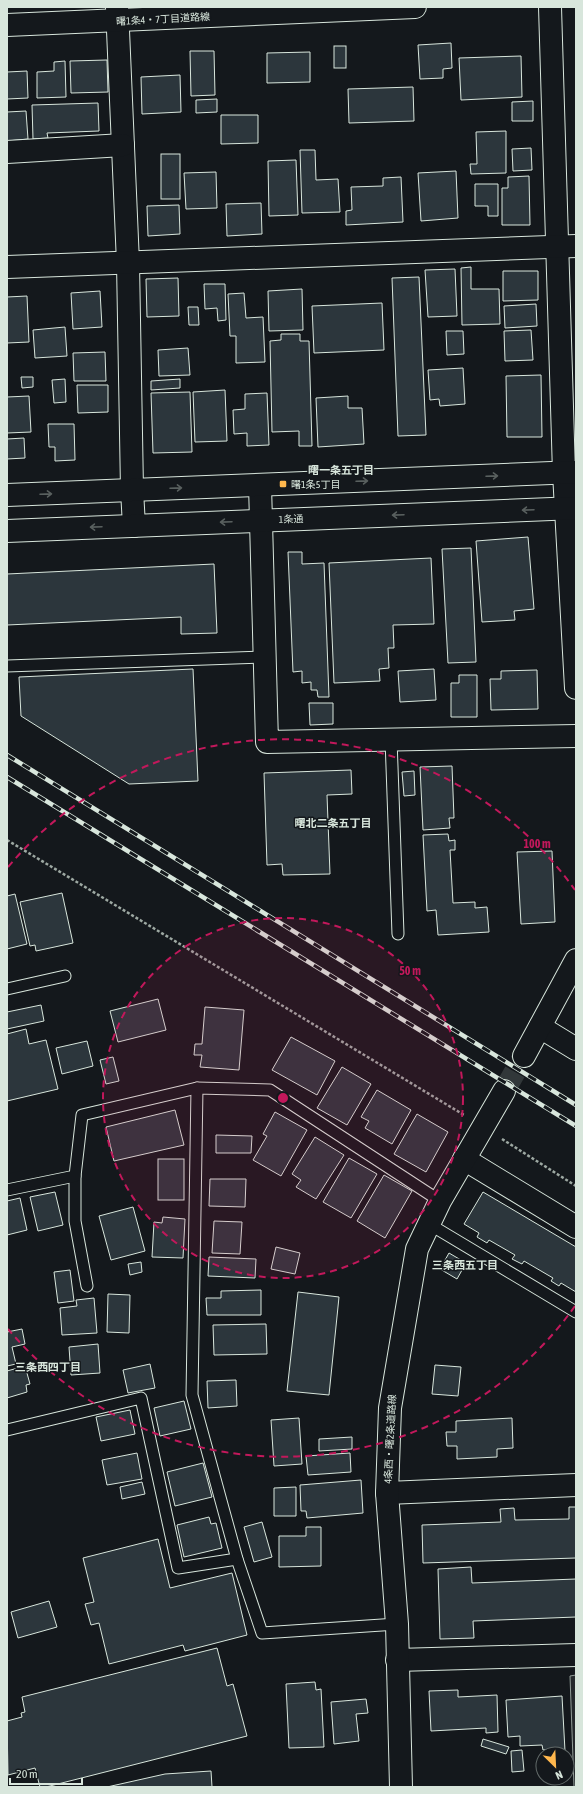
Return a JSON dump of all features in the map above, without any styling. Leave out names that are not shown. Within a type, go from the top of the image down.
[{"type":"street","name":"曙1条4・7丁目道路線","points":[[7,25],[118,14],[415,7]]},
{"type":"street","points":[[550,7],[567,247],[570,473],[576,688]]},
{"type":"street","points":[[118,14],[128,263],[134,526]]},
{"type":"street","points":[[7,152],[123,145]]},
{"type":"street","points":[[7,267],[567,247]]},
{"type":"street","points":[[7,495],[570,473]]},
{"type":"street","points":[[260,485],[267,742],[576,736]]},
{"type":"street","name":"1条通","points":[[7,531],[571,508]]},
{"type":"street","points":[[524,1056],[576,960]]},
{"type":"street","points":[[540,1027],[576,1049]]},
{"type":"street","name":"4条西・曙2条道路線","points":[[401,1787],[397,1624],[388,1494],[390,1408],[417,1249],[440,1201],[504,1091]]},
{"type":"street","points":[[464,1159],[576,1227]]},
{"type":"street","points":[[388,1494],[576,1485]]},
{"type":"street","points":[[397,1660],[576,1655]]},
{"type":"lane","points":[[7,666],[265,657]]},
{"type":"lane","points":[[391,739],[398,934]]},
{"type":"lane","points":[[7,989],[64,976]]},
{"type":"lane","points":[[197,1088],[192,1395],[237,1559],[262,1633],[397,1624]]},
{"type":"lane","points":[[87,1286],[75,1221],[75,1176],[82,1115],[197,1088],[270,1090],[440,1201]]},
{"type":"lane","points":[[7,1190],[75,1176]]},
{"type":"lane","points":[[429,1224],[576,1312]]},
{"type":"lane","points":[[7,1430],[141,1398],[178,1568],[237,1559]]},
{"type":"path","points":[[7,840],[483,1127],[576,1186]]},
{"type":"shaded area","points":[[576,1675],[576,1787],[574,1787],[575,1746],[573,1746],[570,1676]]},
{"type":"building","points":[[451,43],[452,68],[443,69],[443,78],[420,79],[418,45]]},
{"type":"building","points":[[334,46],[346,46],[346,68],[334,68]]},
{"type":"building","points":[[190,51],[214,51],[215,95],[191,96]]},
{"type":"building","points":[[310,52],[310,82],[267,83],[267,53]]},
{"type":"building","points":[[521,56],[522,97],[461,100],[459,58]]},
{"type":"building","points":[[107,60],[108,92],[71,93],[70,61]]},
{"type":"building","points":[[65,61],[66,97],[37,98],[37,72],[54,71],[54,62]]},
{"type":"building","points":[[27,71],[28,98],[7,99],[7,72]]},
{"type":"building","points":[[180,75],[181,112],[142,114],[141,77]]},
{"type":"building","points":[[413,87],[414,121],[349,123],[348,89]]},
{"type":"building","points":[[217,99],[217,112],[196,113],[196,100]]},
{"type":"building","points":[[533,101],[533,121],[512,121],[512,102]]},
{"type":"building","points":[[98,103],[99,131],[47,133],[48,138],[33,139],[32,105]]},
{"type":"building","points":[[26,111],[28,139],[7,141],[7,112]]},
{"type":"building","points":[[221,115],[258,115],[258,143],[221,144]]},
{"type":"building","points":[[506,131],[506,173],[471,174],[470,164],[477,164],[476,132]]},
{"type":"building","points":[[531,148],[532,170],[513,171],[512,149]]},
{"type":"building","points":[[300,150],[315,150],[316,180],[338,179],[340,212],[302,213]]},
{"type":"building","points":[[161,154],[180,154],[180,199],[161,199]]},
{"type":"building","points":[[296,160],[298,215],[269,216],[268,161]]},
{"type":"building","points":[[456,171],[458,218],[421,221],[418,173]]},
{"type":"building","points":[[216,172],[217,208],[186,209],[184,173]]},
{"type":"building","points":[[529,176],[530,225],[502,225],[502,188],[508,188],[508,177]]},
{"type":"building","points":[[401,177],[403,222],[346,225],[346,211],[352,210],[351,187],[383,186],[383,178]]},
{"type":"building","points":[[475,184],[498,184],[498,216],[488,216],[488,206],[475,206]]},
{"type":"building","points":[[261,203],[262,234],[227,236],[226,204]]},
{"type":"building","points":[[179,205],[180,234],[148,236],[147,206]]},
{"type":"building","points":[[471,267],[471,289],[499,289],[500,324],[462,325],[461,268]]},
{"type":"building","points":[[455,269],[457,316],[428,317],[425,270]]},
{"type":"building","points":[[503,271],[538,271],[538,300],[503,301]]},
{"type":"building","points":[[419,277],[426,435],[398,436],[392,278]]},
{"type":"building","points":[[178,278],[179,316],[147,317],[146,279]]},
{"type":"building","points":[[204,284],[225,284],[226,320],[218,321],[217,308],[205,309]]},
{"type":"building","points":[[302,289],[303,330],[269,331],[268,291]]},
{"type":"building","points":[[100,291],[102,327],[73,329],[71,293]]},
{"type":"building","points":[[244,293],[246,318],[263,317],[265,362],[236,363],[236,336],[230,336],[228,294]]},
{"type":"building","points":[[27,296],[29,342],[7,343],[7,297]]},
{"type":"building","points":[[382,303],[384,350],[314,353],[312,306]]},
{"type":"building","points":[[536,304],[537,326],[505,328],[504,306]]},
{"type":"building","points":[[188,307],[198,307],[199,325],[189,325]]},
{"type":"building","points":[[65,327],[67,356],[35,358],[33,330]]},
{"type":"building","points":[[531,330],[533,360],[505,361],[504,331]]},
{"type":"building","points":[[446,331],[463,331],[464,354],[447,355]]},
{"type":"building","points":[[281,334],[300,334],[300,341],[309,341],[312,446],[299,446],[299,431],[272,432],[270,341],[281,340]]},
{"type":"building","points":[[188,348],[190,375],[159,376],[158,350]]},
{"type":"building","points":[[105,352],[106,381],[74,381],[73,353]]},
{"type":"building","points":[[463,368],[465,404],[440,406],[439,399],[430,400],[428,370]]},
{"type":"building","points":[[541,375],[542,437],[507,437],[506,376]]},
{"type":"building","points":[[21,377],[33,377],[33,387],[22,388]]},
{"type":"building","points":[[65,379],[66,402],[54,403],[52,380]]},
{"type":"building","points":[[180,379],[180,388],[151,390],[151,381]]},
{"type":"building","points":[[77,385],[108,385],[108,412],[78,413]]},
{"type":"building","points":[[225,390],[227,441],[195,442],[193,392]]},
{"type":"building","points":[[190,392],[192,452],[153,453],[151,393]]},
{"type":"building","points":[[267,393],[269,445],[247,446],[247,433],[234,434],[233,410],[245,409],[245,394]]},
{"type":"building","points":[[29,396],[31,432],[7,433],[7,397]]},
{"type":"building","points":[[348,396],[348,408],[362,408],[364,444],[318,447],[316,398]]},
{"type":"building","points":[[48,424],[74,424],[75,460],[55,461],[55,447],[49,447]]},
{"type":"building","points":[[24,438],[25,458],[7,459],[7,439]]},
{"type":"building","points":[[528,537],[534,609],[514,611],[515,620],[482,622],[476,541]]},
{"type":"building","points":[[471,548],[476,662],[448,663],[442,549]]},
{"type":"building","points":[[288,552],[302,552],[302,564],[324,563],[329,697],[318,697],[317,690],[311,690],[311,682],[302,683],[302,671],[293,672]]},
{"type":"building","points":[[431,558],[434,624],[393,625],[394,648],[388,648],[389,668],[379,669],[380,681],[334,683],[329,563]]},
{"type":"building","points":[[214,564],[217,633],[181,634],[181,617],[7,625],[7,574]]},
{"type":"building","points":[[193,669],[198,781],[129,784],[21,716],[19,677]]},
{"type":"building","points":[[434,669],[436,700],[400,702],[398,671]]},
{"type":"building","points":[[537,670],[538,709],[491,710],[490,679],[501,679],[501,671]]},
{"type":"building","points":[[459,675],[477,675],[477,717],[451,717],[451,683],[459,683]]},
{"type":"building","points":[[309,703],[333,703],[333,724],[310,725]]},
{"type":"building","points":[[452,766],[454,818],[449,818],[450,828],[423,830],[420,767]]},
{"type":"building","points":[[351,770],[352,794],[327,795],[330,874],[283,875],[282,864],[267,865],[264,773]]},
{"type":"building","points":[[414,771],[415,795],[404,796],[402,772]]},
{"type":"building","points":[[448,834],[449,841],[455,840],[455,850],[450,850],[453,903],[475,902],[475,908],[487,907],[489,932],[438,935],[436,910],[427,911],[423,835]]},
{"type":"building","points":[[552,851],[555,922],[521,924],[517,852]]},
{"type":"building","points":[[62,893],[73,943],[36,951],[35,945],[30,946],[20,902]]},
{"type":"building","points":[[15,894],[27,944],[7,949],[7,896]]},
{"type":"building","points":[[158,999],[166,1030],[118,1042],[110,1011]]},
{"type":"building","points":[[41,1005],[44,1021],[7,1029],[7,1012]]},
{"type":"building","points":[[205,1007],[244,1010],[239,1070],[200,1067],[202,1055],[194,1055],[195,1044],[202,1044]]},
{"type":"building","points":[[26,1029],[29,1044],[46,1040],[58,1089],[7,1101],[7,1034]]},
{"type":"building","points":[[291,1037],[335,1061],[317,1095],[272,1070]]},
{"type":"building","points":[[87,1041],[93,1066],[62,1074],[56,1048]]},
{"type":"building","points":[[113,1057],[119,1081],[106,1084],[100,1060]]},
{"type":"building","points":[[342,1067],[371,1084],[347,1125],[317,1108]]},
{"type":"building","points":[[377,1090],[411,1110],[392,1144],[365,1128],[369,1121],[361,1117]]},
{"type":"building","points":[[175,1110],[184,1145],[114,1161],[106,1127]]},
{"type":"building","points":[[275,1112],[307,1130],[281,1176],[253,1160],[267,1136],[263,1134]]},
{"type":"building","points":[[417,1114],[448,1132],[426,1172],[394,1154]]},
{"type":"building","points":[[216,1135],[252,1136],[251,1153],[216,1153]]},
{"type":"building","points":[[315,1137],[344,1155],[316,1199],[296,1187],[301,1180],[292,1174]]},
{"type":"building","points":[[349,1158],[377,1174],[351,1218],[323,1202]]},
{"type":"building","points":[[158,1159],[184,1159],[184,1200],[158,1200]]},
{"type":"building","points":[[384,1175],[412,1191],[385,1238],[357,1221]]},
{"type":"building","points":[[210,1179],[246,1179],[245,1207],[209,1206]]},
{"type":"building","points":[[55,1192],[63,1225],[38,1231],[30,1197]]},
{"type":"building","points":[[483,1192],[576,1247],[576,1292],[561,1283],[559,1286],[551,1281],[553,1278],[524,1261],[522,1264],[512,1259],[515,1255],[489,1240],[487,1243],[477,1237],[479,1233],[464,1224]]},
{"type":"building","points":[[20,1198],[27,1230],[7,1235],[7,1201]]},
{"type":"building","points":[[133,1207],[145,1251],[111,1260],[99,1216]]},
{"type":"building","points":[[163,1217],[185,1219],[183,1258],[152,1257],[154,1222],[162,1223]]},
{"type":"building","points":[[214,1221],[242,1222],[240,1254],[212,1253]]},
{"type":"building","points":[[276,1247],[300,1253],[295,1274],[271,1269]]},
{"type":"building","points":[[449,1253],[466,1263],[457,1279],[440,1269]]},
{"type":"building","points":[[209,1257],[256,1259],[255,1278],[208,1276]]},
{"type":"building","points":[[141,1262],[142,1272],[130,1275],[128,1264]]},
{"type":"building","points":[[70,1270],[74,1301],[58,1303],[54,1272]]},
{"type":"building","points":[[261,1290],[261,1315],[207,1315],[206,1298],[221,1298],[221,1291]]},
{"type":"building","points":[[298,1292],[339,1297],[329,1395],[287,1391]]},
{"type":"building","points":[[108,1294],[130,1295],[129,1333],[107,1332]]},
{"type":"building","points":[[94,1298],[97,1333],[62,1335],[60,1308],[77,1306],[76,1300]]},
{"type":"building","points":[[266,1324],[267,1354],[214,1355],[213,1325]]},
{"type":"building","points":[[22,1329],[25,1344],[12,1347],[16,1364],[7,1366],[7,1332]]},
{"type":"building","points":[[98,1344],[100,1373],[71,1375],[69,1347]]},
{"type":"building","points":[[150,1364],[155,1388],[128,1393],[123,1370]]},
{"type":"building","points":[[435,1365],[461,1367],[458,1396],[432,1394]]},
{"type":"building","points":[[25,1366],[30,1384],[26,1385],[27,1392],[7,1398],[7,1371]]},
{"type":"building","points":[[236,1380],[237,1406],[208,1408],[207,1381]]},
{"type":"building","points":[[184,1401],[191,1429],[160,1436],[154,1408]]},
{"type":"building","points":[[130,1410],[135,1434],[101,1441],[96,1417]]},
{"type":"building","points":[[299,1418],[302,1464],[274,1466],[271,1420]]},
{"type":"building","points":[[512,1418],[513,1448],[497,1449],[497,1457],[457,1459],[457,1446],[447,1446],[446,1432],[456,1432],[456,1421]]},
{"type":"building","points":[[352,1437],[352,1449],[319,1451],[319,1439]]},
{"type":"building","points":[[137,1453],[142,1479],[107,1485],[102,1460]]},
{"type":"building","points":[[350,1453],[351,1472],[308,1475],[306,1456]]},
{"type":"building","points":[[203,1463],[212,1497],[175,1506],[167,1472]]},
{"type":"building","points":[[361,1480],[363,1513],[307,1518],[306,1511],[301,1511],[300,1485]]},
{"type":"building","points":[[142,1482],[145,1494],[122,1499],[120,1487]]},
{"type":"building","points":[[296,1487],[296,1516],[274,1516],[274,1488]]},
{"type":"building","points":[[569,1507],[576,1507],[576,1558],[423,1563],[422,1525],[501,1522],[500,1509],[514,1508],[515,1520],[569,1519]]},
{"type":"building","points":[[209,1517],[211,1524],[216,1523],[222,1548],[184,1557],[177,1525]]},
{"type":"building","points":[[262,1522],[272,1557],[254,1562],[244,1527]]},
{"type":"building","points":[[306,1527],[321,1527],[321,1566],[279,1567],[279,1536],[306,1536]]},
{"type":"building","points":[[158,1539],[170,1588],[232,1573],[247,1635],[185,1651],[183,1645],[109,1664],[99,1623],[91,1625],[85,1604],[94,1602],[83,1558]]},
{"type":"building","points":[[471,1567],[472,1583],[576,1579],[576,1617],[473,1621],[474,1638],[440,1639],[438,1569]]},
{"type":"building","points":[[49,1601],[57,1627],[18,1638],[11,1612]]},
{"type":"building","points":[[217,1648],[227,1686],[233,1684],[247,1736],[46,1787],[40,1787],[35,1768],[8,1775],[7,1721],[22,1717],[21,1713],[25,1712],[22,1697]]},
{"type":"building","points":[[315,1682],[316,1690],[321,1689],[324,1747],[289,1748],[286,1684]]},
{"type":"building","points":[[458,1690],[458,1697],[497,1695],[498,1732],[486,1733],[486,1728],[431,1731],[429,1691]]},
{"type":"building","points":[[562,1696],[565,1746],[520,1746],[520,1736],[508,1737],[506,1700]]},
{"type":"building","points":[[366,1699],[368,1713],[356,1714],[359,1741],[334,1744],[331,1702]]},
{"type":"building","points":[[483,1739],[509,1747],[506,1754],[481,1746]]},
{"type":"building","points":[[522,1750],[524,1771],[512,1772],[511,1751]]},
{"type":"building","points":[[211,1771],[212,1787],[107,1787],[165,1774]]},
{"type":"tunnel","points":[[504,1091],[524,1056]]},
{"type":"railway","points":[[7,755],[576,1105]]},
{"type":"railway","points":[[7,777],[576,1126]]},
{"type":"place","name":"曙1条5丁目","points":[[283,484]]},
{"type":"district","name":"曙一条五丁目","points":[[341,470]]},
{"type":"district","name":"曙北二条五丁目","points":[[333,823]]},
{"type":"district","name":"三条西五丁目","points":[[465,1265]]},
{"type":"district","name":"三条西四丁目","points":[[48,1367]]}]
